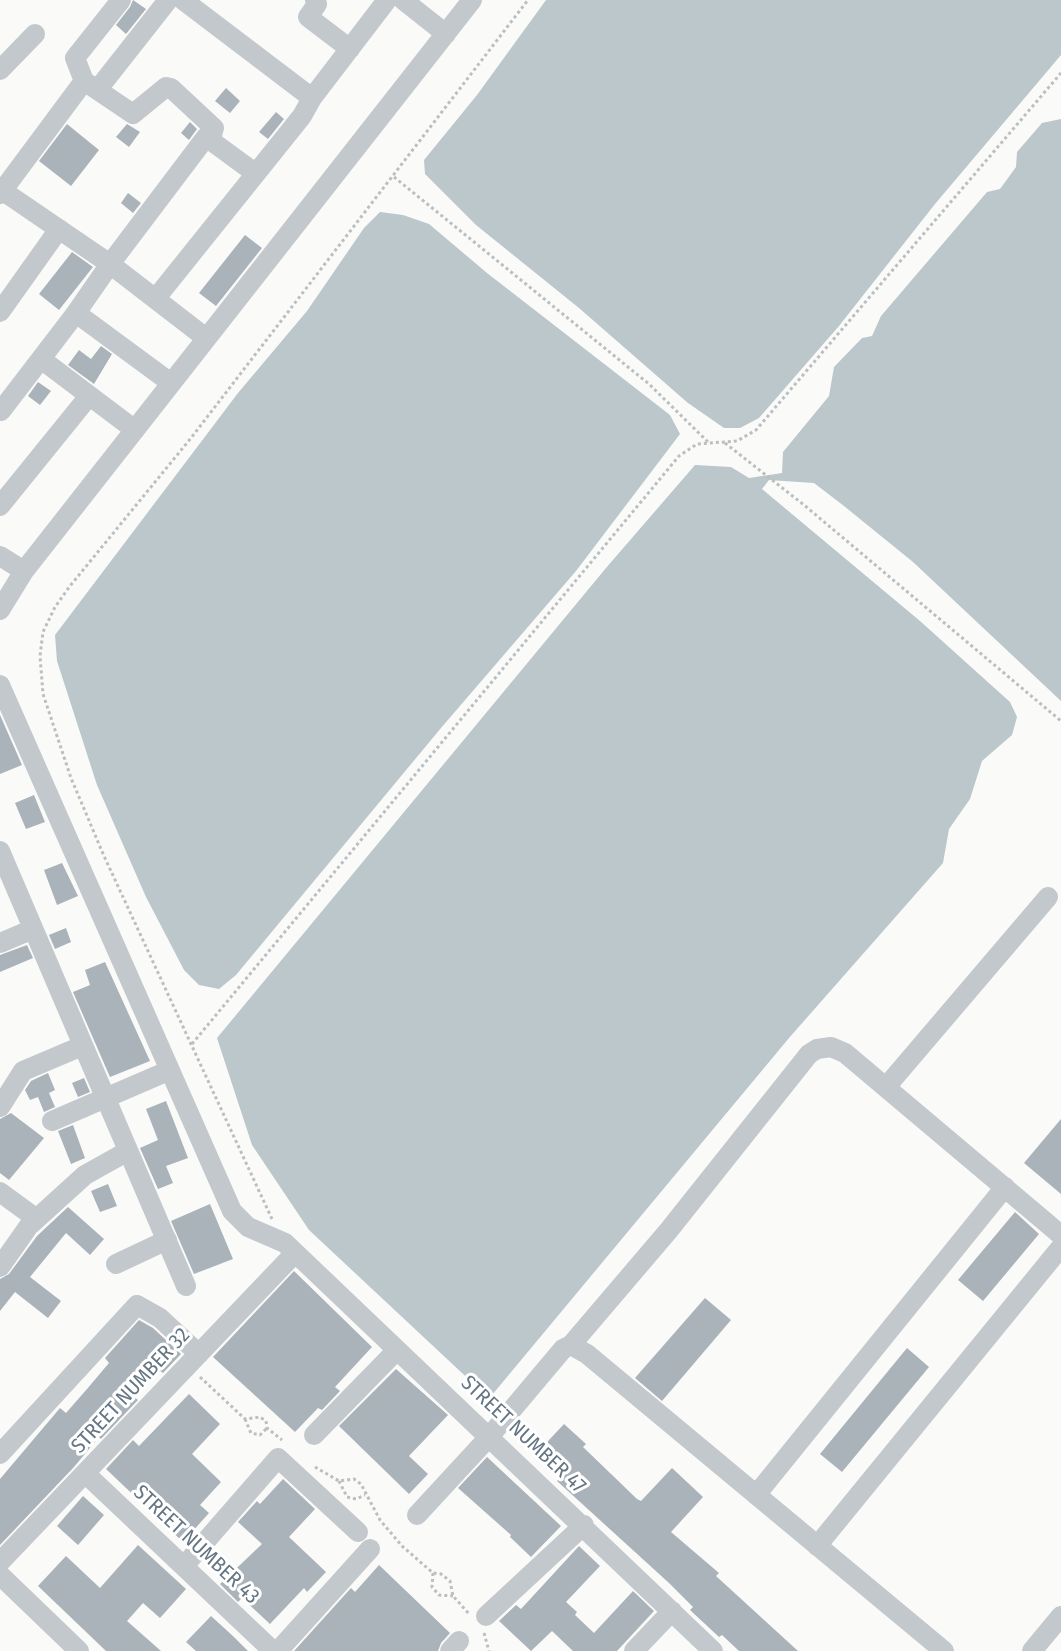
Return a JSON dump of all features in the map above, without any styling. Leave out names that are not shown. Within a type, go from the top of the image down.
[{"type":"street","points":[[121,0],[75,57],[91,85],[133,114],[168,87],[214,128],[211,138]]},
{"type":"street","points":[[168,0],[91,85],[1,191],[110,264],[206,338]]},
{"type":"street","points":[[183,0],[312,98]]},
{"type":"street","points":[[315,0],[317,4],[308,17],[350,49]]},
{"type":"street","points":[[156,298],[255,172],[297,123],[312,98],[387,0]]},
{"type":"street","points":[[403,0],[446,34]]},
{"type":"street","points":[[0,610],[24,571],[472,0]]},
{"type":"street","points":[[0,70],[35,34]]},
{"type":"street","points":[[1,411],[203,139],[211,138],[255,172]]},
{"type":"street","points":[[0,312],[59,229]]},
{"type":"street","points":[[76,313],[171,383]]},
{"type":"street","points":[[40,359],[135,430]]},
{"type":"street","points":[[0,506],[89,396]]},
{"type":"street","points":[[0,556],[24,571]]},
{"type":"street","name":"STREET NUMBER 47","points":[[0,685],[168,1071],[232,1211],[248,1227],[292,1251],[584,1525],[713,1651]]},
{"type":"street","points":[[0,851],[6,879],[33,929],[186,1286]]},
{"type":"street","points":[[886,1088],[1048,897]]},
{"type":"street","points":[[0,943],[33,929]]},
{"type":"street","points":[[0,1107],[23,1071],[82,1046]]},
{"type":"street","points":[[417,1515],[489,1437],[563,1349],[570,1345],[669,1230],[809,1054],[817,1049],[831,1047],[845,1053],[1061,1235]]},
{"type":"street","points":[[52,1121],[168,1071]]},
{"type":"street","points":[[0,1267],[31,1224],[81,1178],[128,1151]]},
{"type":"street","points":[[756,1495],[1005,1187]]},
{"type":"street","points":[[0,1192],[33,1217],[31,1224]]},
{"type":"street","points":[[116,1264],[167,1240]]},
{"type":"street","points":[[817,1546],[1061,1247]]},
{"type":"street","name":"STREET NUMBER 32","points":[[0,1562],[200,1354],[292,1251]]},
{"type":"street","points":[[0,1454],[137,1305],[160,1318],[200,1354]]},
{"type":"street","points":[[570,1345],[587,1354],[944,1651]]},
{"type":"street","points":[[314,1435],[397,1350]]},
{"type":"street","points":[[184,1566],[278,1458],[358,1532]]},
{"type":"street","name":"STREET NUMBER 43","points":[[86,1474],[273,1651]]},
{"type":"street","points":[[486,1616],[584,1525]]},
{"type":"street","points":[[278,1651],[370,1549]]},
{"type":"street","points":[[0,1575],[79,1651]]},
{"type":"street","points":[[634,1651],[672,1611]]},
{"type":"street","points":[[1032,1651],[1061,1616]]},
{"type":"path","points":[[292,1251],[104,856],[71,778],[43,694],[40,656],[43,632],[55,607],[70,586],[191,438],[528,0]]},
{"type":"path","points":[[192,1044],[679,456],[688,449],[708,442],[737,441],[756,429],[1061,73]]},
{"type":"path","points":[[394,177],[649,384],[708,442]]},
{"type":"path","points":[[724,443],[804,505],[1061,721]]},
{"type":"path","points":[[245,1419],[250,1433],[260,1435],[267,1428]]},
{"type":"path","points":[[339,1481],[347,1497],[356,1499],[365,1495]]},
{"type":"path","points":[[433,1573],[432,1587],[439,1595],[453,1596]]},
{"type":"shaded area","points":[[546,0],[1061,0],[1061,55],[935,204],[839,326],[759,418],[740,428],[724,428],[688,403],[579,308],[476,225],[425,174],[424,160],[477,95]]},
{"type":"shaded area","points":[[1061,119],[1061,701],[913,562],[814,483],[769,480],[762,489],[920,621],[1010,702],[1017,717],[1012,735],[982,761],[970,799],[949,829],[943,863],[789,1038],[492,1395],[477,1387],[309,1230],[252,1145],[217,1038],[606,568],[695,465],[731,467],[749,478],[782,473],[783,452],[829,396],[834,367],[862,338],[872,336],[881,316],[987,192],[1000,189],[1016,167],[1017,152],[1042,123]]},
{"type":"shaded area","points":[[380,212],[403,215],[429,224],[487,273],[670,415],[680,434],[576,571],[441,728],[236,975],[219,989],[199,985],[184,970],[146,897],[97,785],[57,661],[55,635],[238,393],[307,311],[364,228]]},
{"type":"building","points":[[133,0],[146,9],[126,34],[116,25]]},
{"type":"building","points":[[226,88],[240,101],[230,113],[215,101]]},
{"type":"building","points":[[276,112],[284,119],[268,139],[259,132]]},
{"type":"building","points":[[190,122],[197,129],[189,140],[181,133]]},
{"type":"building","points":[[67,124],[99,150],[71,186],[39,161]]},
{"type":"building","points":[[127,124],[140,132],[129,147],[116,137]]},
{"type":"building","points":[[128,193],[141,203],[133,213],[121,203]]},
{"type":"building","points":[[245,235],[262,248],[216,306],[199,293]]},
{"type":"building","points":[[72,252],[93,267],[59,310],[39,294]]},
{"type":"building","points":[[101,346],[112,354],[94,384],[68,365],[79,350],[91,359]]},
{"type":"building","points":[[38,382],[51,391],[40,405],[28,396]]},
{"type":"building","points":[[0,715],[22,765],[0,774]]},
{"type":"building","points":[[34,795],[45,822],[26,829],[15,803]]},
{"type":"building","points":[[62,863],[78,896],[57,905],[44,870]]},
{"type":"building","points":[[66,928],[71,942],[55,949],[49,935]]},
{"type":"building","points":[[27,945],[33,958],[0,972],[0,955]]},
{"type":"building","points":[[105,962],[150,1061],[110,1077],[73,992],[90,985],[85,970]]},
{"type":"building","points":[[48,1073],[55,1090],[49,1093],[55,1107],[44,1112],[38,1097],[30,1100],[25,1090],[31,1081]]},
{"type":"building","points":[[84,1078],[90,1092],[78,1097],[72,1083]]},
{"type":"building","points":[[166,1101],[188,1158],[166,1166],[173,1183],[158,1189],[140,1148],[158,1140],[146,1109]]},
{"type":"building","points":[[11,1113],[44,1138],[9,1180],[0,1173],[0,1119]]},
{"type":"building","points":[[1061,1119],[1061,1194],[1024,1163]]},
{"type":"building","points":[[73,1125],[85,1158],[71,1164],[58,1131]]},
{"type":"building","points":[[108,1184],[117,1206],[100,1212],[91,1191]]},
{"type":"building","points":[[210,1204],[233,1259],[194,1274],[171,1221]]},
{"type":"building","points":[[68,1207],[104,1239],[90,1255],[66,1233],[30,1277],[61,1301],[48,1318],[15,1292],[0,1311],[0,1279],[9,1274],[37,1236]]},
{"type":"building","points":[[1015,1212],[1039,1234],[983,1301],[958,1280]]},
{"type":"building","points":[[294,1271],[372,1347],[335,1387],[340,1391],[322,1410],[318,1408],[295,1432],[213,1357]]},
{"type":"building","points":[[705,1298],[731,1320],[662,1401],[635,1378]]},
{"type":"building","points":[[139,1320],[153,1328],[181,1354],[163,1373],[159,1370],[134,1397],[138,1400],[101,1439],[99,1437],[74,1467],[0,1545],[0,1479],[60,1408],[66,1413],[87,1389],[109,1363],[105,1358]]},
{"type":"building","points":[[907,1348],[929,1367],[842,1472],[820,1454]]},
{"type":"building","points":[[396,1369],[448,1415],[409,1456],[428,1474],[409,1494],[339,1426]]},
{"type":"building","points":[[189,1394],[220,1424],[192,1454],[221,1482],[200,1505],[209,1513],[183,1542],[106,1469],[133,1440],[139,1446]]},
{"type":"building","points":[[564,1424],[586,1444],[583,1447],[637,1499],[641,1501],[672,1468],[703,1497],[671,1532],[719,1573],[716,1576],[798,1651],[739,1651],[722,1635],[719,1637],[690,1610],[693,1607],[669,1583],[557,1481],[560,1478],[535,1455]]},
{"type":"building","points":[[487,1457],[561,1526],[531,1557],[510,1537],[511,1535],[458,1488]]},
{"type":"building","points":[[283,1479],[315,1509],[289,1537],[326,1572],[307,1592],[304,1588],[270,1624],[242,1598],[238,1602],[220,1584],[262,1544],[238,1522],[257,1501],[260,1504]]},
{"type":"building","points":[[83,1496],[104,1515],[78,1545],[57,1526]]},
{"type":"building","points":[[138,1545],[186,1589],[160,1618],[143,1603],[127,1621],[161,1651],[106,1651],[38,1586],[66,1556],[100,1588]]},
{"type":"building","points":[[579,1546],[600,1566],[566,1602],[577,1612],[575,1615],[594,1633],[633,1591],[654,1611],[617,1651],[573,1651],[552,1631],[531,1651],[499,1621],[516,1605],[521,1609]]},
{"type":"building","points":[[379,1565],[450,1633],[441,1643],[438,1651],[294,1651],[351,1588],[355,1592]]},
{"type":"building","points":[[211,1616],[248,1651],[196,1651],[186,1642]]}]
